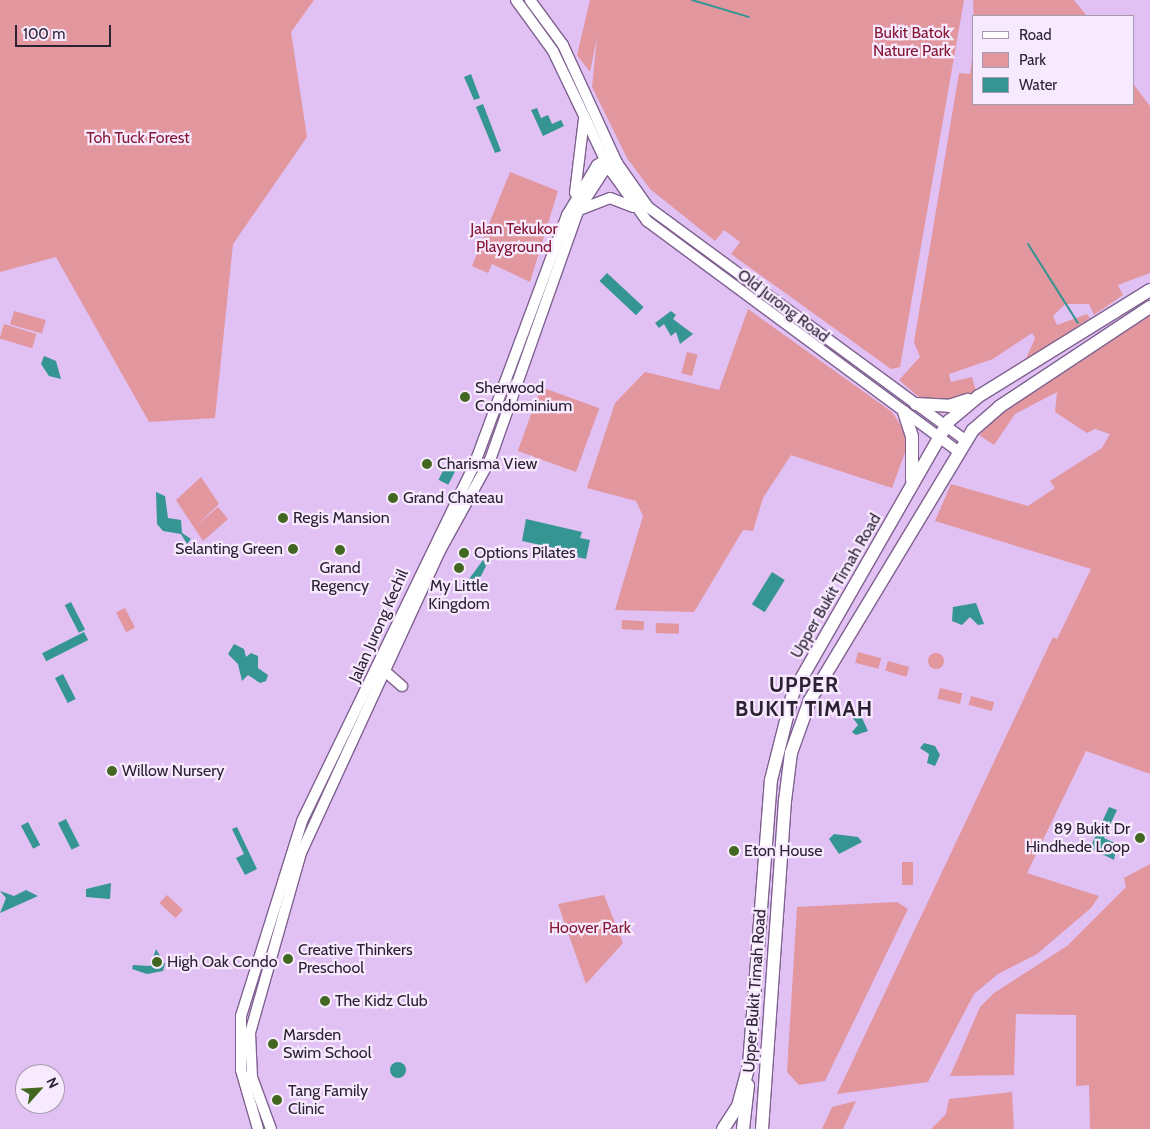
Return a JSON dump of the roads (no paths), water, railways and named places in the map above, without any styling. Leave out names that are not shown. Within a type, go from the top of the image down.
[{"type":"highway","name":"Upper Bukit Timah Road","points":[[723,1129],[738,1106],[749,1065],[770,790],[786,713],[945,425],[979,396],[1150,290]]},
{"type":"highway","name":"Upper Bukit Timah Road","points":[[762,1129],[784,801],[791,753],[807,708],[822,675],[961,445],[999,406],[1150,307]]},
{"type":"highway","points":[[1117,312],[1127,319],[1133,318]]},
{"type":"highway","points":[[916,404],[949,406],[979,396]]},
{"type":"highway","points":[[904,412],[912,437],[914,481]]},
{"type":"highway","points":[[914,481],[925,473],[939,480]]},
{"type":"highway","points":[[786,713],[794,706],[807,708]]},
{"type":"highway","points":[[743,1129],[749,1065]]},
{"type":"main road","points":[[516,0],[553,50],[611,161]]},
{"type":"main road","points":[[530,0],[563,46],[611,161]]},
{"type":"main road","points":[[574,199],[584,146],[584,110]]},
{"type":"main road","name":"Jalan Jurong Kechil","points":[[258,1129],[241,1070],[242,1008],[302,821],[371,683],[418,576],[484,440],[574,199],[611,161]]},
{"type":"main road","name":"Jalan Jurong Kechil","points":[[271,1129],[250,1062],[258,993],[308,834],[387,672],[428,581],[490,460],[578,211],[611,161]]},
{"type":"main road","name":"Old Jurong Road","points":[[611,161],[635,208],[683,251],[938,436],[961,445]]},
{"type":"main road","name":"Old Jurong Road","points":[[611,161],[662,220],[945,425],[961,445]]},
{"type":"main road","points":[[578,211],[610,198],[635,208]]},
{"type":"main road","points":[[418,576],[425,574],[428,581]]},
{"type":"main road","points":[[387,672],[402,686]]},
{"type":"water","points":[[471,74],[480,98],[474,100],[464,77]]},
{"type":"water","points":[[483,104],[501,151],[495,153],[476,107]]},
{"type":"water","points":[[537,108],[541,118],[548,115],[552,124],[561,120],[564,126],[543,136],[531,110]]},
{"type":"water","points":[[607,273],[644,307],[636,315],[599,281]]},
{"type":"water","points":[[671,311],[676,315],[673,319],[693,334],[680,344],[676,332],[671,336],[664,324],[659,328],[655,323]]},
{"type":"water","points":[[44,356],[56,361],[61,379],[49,376],[41,364]]},
{"type":"water","points":[[448,461],[458,466],[448,485],[438,480]]},
{"type":"water","points":[[156,492],[165,496],[168,518],[181,520],[182,533],[191,539],[187,544],[181,534],[163,531],[157,524]]},
{"type":"water","points":[[526,519],[582,532],[580,538],[590,540],[586,559],[577,557],[578,553],[522,541]]},
{"type":"water","points":[[483,560],[486,566],[475,588],[467,584]]},
{"type":"water","points":[[772,572],[785,580],[765,612],[752,604]]},
{"type":"water","points":[[71,602],[85,630],[79,633],[65,605]]},
{"type":"water","points":[[976,603],[984,624],[978,625],[970,617],[962,625],[952,621],[953,607]]},
{"type":"water","points":[[84,632],[88,640],[46,661],[42,653]]},
{"type":"water","points":[[234,644],[244,649],[246,657],[251,653],[258,656],[258,668],[268,675],[266,681],[260,683],[248,675],[242,681],[238,664],[228,654]]},
{"type":"water","points":[[63,674],[76,699],[68,703],[55,678]]},
{"type":"water","points":[[858,709],[868,731],[856,735],[852,732],[858,725],[852,717]]},
{"type":"water","points":[[924,743],[935,746],[940,755],[935,766],[927,763],[929,754],[920,748]]},
{"type":"water","points":[[1109,807],[1117,810],[1104,838],[1117,844],[1114,860],[1090,848]]},
{"type":"water","points":[[66,819],[80,846],[72,850],[58,823]]},
{"type":"water","points":[[28,822],[40,845],[33,849],[21,826]]},
{"type":"water","points":[[237,827],[257,869],[245,875],[236,858],[244,854],[232,829]]},
{"type":"water","points":[[834,834],[858,837],[862,842],[839,854],[829,839]]},
{"type":"water","points":[[111,883],[110,899],[86,897],[86,889]]},
{"type":"water","points":[[26,890],[38,896],[0,913],[6,898],[0,891],[14,896]]},
{"type":"water","name":"High Oak Condo","points":[[156,949],[165,964],[163,971],[147,974],[132,969],[133,965],[150,966]]},
{"type":"water","points":[[395,1062],[401,1062],[406,1067],[404,1076],[395,1078],[390,1073],[390,1067]]},
{"type":"waterway","points":[[692,0],[749,17]]},
{"type":"waterway","points":[[1028,244],[1078,323]]},
{"type":"place","name":"Sherwood Condominium","points":[[465,397]]},
{"type":"place","name":"Charisma View","points":[[427,464]]},
{"type":"place","name":"Grand Chateau","points":[[393,498]]},
{"type":"place","name":"Regis Mansion","points":[[283,518]]},
{"type":"place","name":"Selanting Green","points":[[293,549]]},
{"type":"place","name":"Grand Regency","points":[[340,550]]},
{"type":"place","name":"Options Pilates","points":[[464,553]]},
{"type":"place","name":"My Little Kingdom","points":[[459,568]]},
{"type":"place","name":"Willow Nursery","points":[[112,771]]},
{"type":"place","name":"89 Bukit Dr Hindhede Loop","points":[[1140,838]]},
{"type":"place","name":"Eton House","points":[[734,851]]},
{"type":"place","name":"Creative Thinkers Preschool","points":[[288,959]]},
{"type":"place","name":"High Oak Condo","points":[[157,962]]},
{"type":"place","name":"The Kidz Club","points":[[325,1001]]},
{"type":"place","name":"Marsden Swim School","points":[[273,1044]]},
{"type":"place","name":"Tang Family Clinic","points":[[277,1100]]},
{"type":"district","name":"UPPER BUKIT TIMAH","points":[[804,697]]},
{"type":"park label","name":"Bukit Batok Nature Park","points":[[912,42]]},
{"type":"park label","name":"Toh Tuck Forest","points":[[138,138]]},
{"type":"park label","name":"Jalan Tekukor Playground","points":[[514,238]]},
{"type":"park label","name":"Hoover Park","points":[[590,928]]}]
